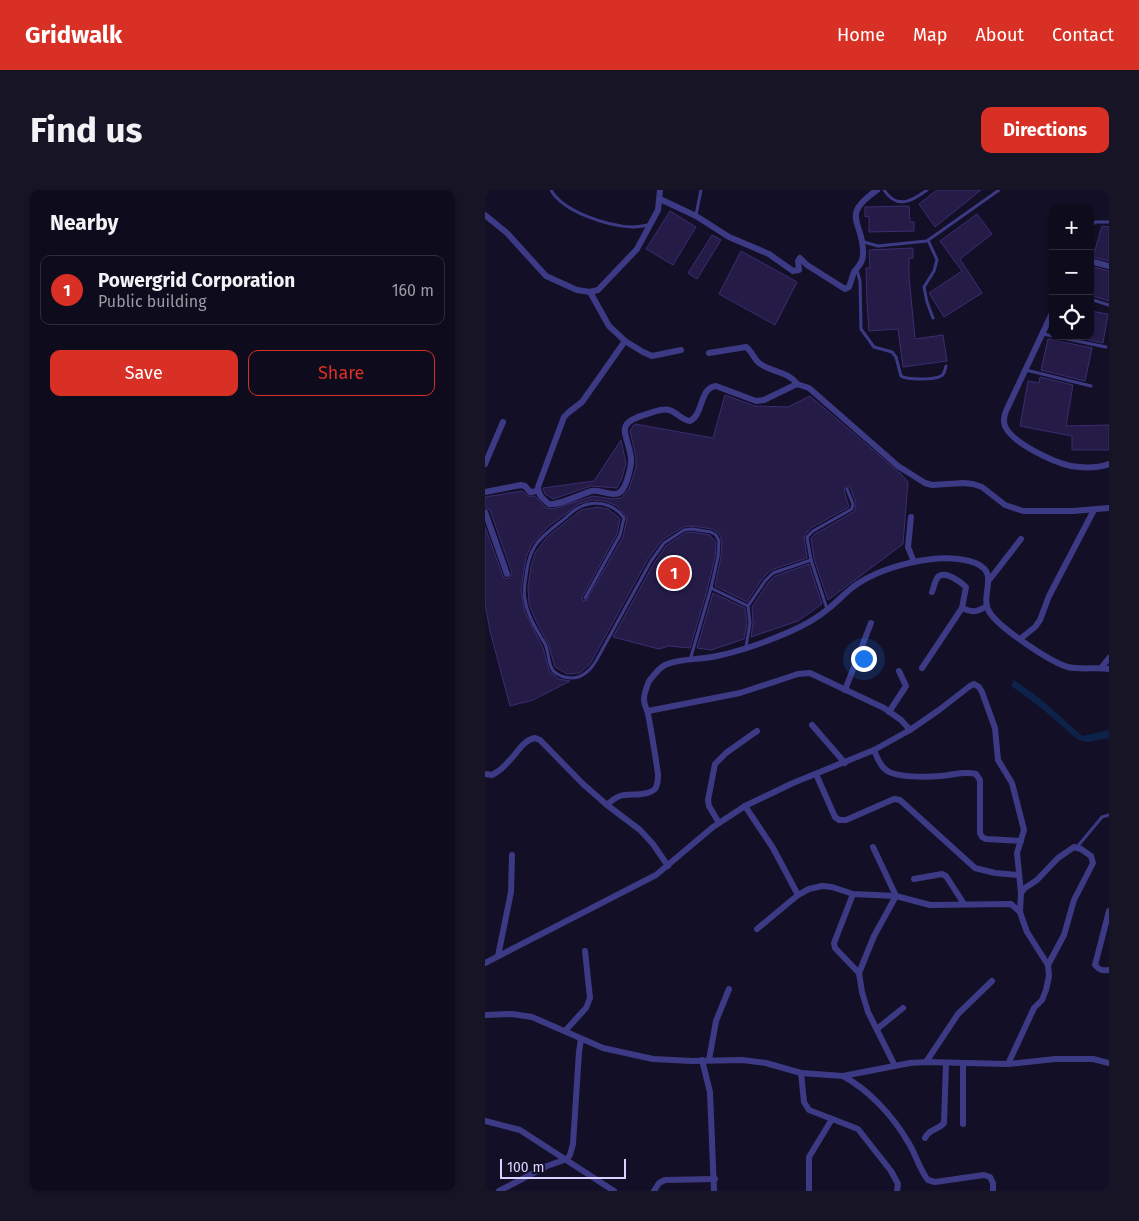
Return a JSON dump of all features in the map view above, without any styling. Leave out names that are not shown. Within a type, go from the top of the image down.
[{"type":"street","points":[[485,215],[507,232],[546,276],[577,290],[590,292],[598,290],[637,249],[658,210],[660,190]]},
{"type":"street","points":[[660,199],[696,216],[729,236],[778,259],[793,271],[799,270],[798,261],[800,258],[807,265],[845,289],[849,287],[863,260],[863,242],[856,223],[857,207],[877,190]]},
{"type":"street","points":[[1094,262],[1109,266]]},
{"type":"street","points":[[590,292],[609,326],[625,341],[652,356],[681,350]]},
{"type":"street","points":[[1049,319],[1004,416],[1005,425],[1012,435],[1046,457],[1060,463],[1083,468],[1109,464]]},
{"type":"street","points":[[538,492],[542,475],[564,417],[582,402],[625,341]]},
{"type":"street","points":[[709,353],[747,347],[759,362],[791,376],[797,384],[809,388],[898,466],[925,483],[932,485],[973,484],[982,487],[1005,505],[1023,511],[1109,508]]},
{"type":"street","points":[[485,492],[521,485],[531,492],[538,492],[549,504],[553,504],[595,491],[612,494],[620,492],[625,486],[630,472],[631,458],[624,436],[630,421],[661,410],[669,410],[682,419],[689,421],[697,415],[707,391],[716,386],[756,401],[764,400],[797,384]]},
{"type":"street","points":[[485,464],[503,422]]},
{"type":"street","points":[[1020,639],[1035,627],[1040,620],[1049,596],[1094,510]]},
{"type":"street","points":[[485,512],[507,574]]},
{"type":"street","points":[[911,517],[908,547],[914,562]]},
{"type":"street","points":[[989,580],[1021,539]]},
{"type":"street","points":[[607,805],[614,798],[622,795],[648,792],[655,789],[659,774],[648,711],[644,699],[649,681],[663,666],[674,662],[717,656],[746,648],[789,632],[810,622],[828,610],[853,587],[867,578],[882,571],[914,562],[942,558],[966,560],[982,566],[987,572],[989,580],[987,606],[989,612],[997,621],[1038,652],[1067,666],[1109,669]]},
{"type":"street","points":[[922,668],[962,608],[966,587],[948,575],[939,576],[932,592]]},
{"type":"street","points":[[962,608],[975,612],[987,606]]},
{"type":"street","points":[[845,690],[871,623]]},
{"type":"street","points":[[1101,668],[1109,658]]},
{"type":"street","points":[[889,712],[906,686],[899,671]]},
{"type":"street","points":[[648,711],[740,693],[798,674],[810,673],[889,712],[901,720],[910,730]]},
{"type":"street","points":[[485,963],[646,880],[668,866],[719,823],[745,806],[874,750],[910,730],[974,684],[979,687],[995,728],[998,760],[1008,775],[1015,792],[1024,830],[1017,854],[1021,893],[1020,912],[1027,932],[1048,965],[1049,976],[1046,990],[1034,1008],[1008,1064]]},
{"type":"street","points":[[813,725],[845,762]]},
{"type":"street","points":[[719,823],[709,806],[708,800],[715,764],[757,731]]},
{"type":"street","points":[[485,774],[492,775],[498,772],[527,741],[535,738],[540,740],[583,784],[640,830],[653,844],[668,866]]},
{"type":"street","points":[[874,750],[885,770],[899,776],[939,776],[969,772],[976,774],[980,780],[980,833],[982,837],[986,839],[1021,841]]},
{"type":"street","points":[[816,774],[835,817],[839,820],[846,820],[894,799],[900,800],[975,868],[995,873],[1019,875]]},
{"type":"street","points":[[745,806],[773,848],[798,895]]},
{"type":"street","points":[[873,847],[896,896]]},
{"type":"street","points":[[1021,893],[1037,880],[1057,858],[1074,847],[1091,856],[1093,863],[1074,900],[1061,942],[1048,965]]},
{"type":"street","points":[[498,956],[511,892],[512,855]]},
{"type":"street","points":[[914,878],[942,874],[946,876],[964,904]]},
{"type":"street","points":[[757,930],[798,895],[809,889],[822,886],[853,894],[896,896],[930,905],[1011,904],[1020,912]]},
{"type":"street","points":[[853,894],[834,945],[859,972]]},
{"type":"street","points":[[895,1066],[868,1012],[859,972],[874,936],[896,896]]},
{"type":"street","points":[[1109,911],[1095,965],[1104,971],[1109,970]]},
{"type":"street","points":[[565,1031],[586,1008],[590,998],[585,951]]},
{"type":"street","points":[[926,1062],[958,1014],[992,981]]},
{"type":"street","points":[[715,1191],[710,1092],[705,1060],[729,989]]},
{"type":"street","points":[[877,1029],[903,1008]]},
{"type":"street","points":[[485,1015],[512,1014],[525,1016],[603,1048],[653,1059],[667,1061],[754,1061],[801,1073],[843,1076],[926,1062],[1008,1064],[1055,1059],[1093,1059],[1109,1063]]},
{"type":"street","points":[[499,1191],[547,1166],[567,1159],[572,1148],[581,1040]]},
{"type":"street","points":[[925,1138],[928,1132],[944,1123],[946,1063]]},
{"type":"street","points":[[963,1063],[963,1124]]},
{"type":"street","points":[[801,1073],[804,1102],[809,1110],[858,1129],[891,1171],[898,1184],[897,1191]]},
{"type":"street","points":[[843,1076],[861,1087],[893,1120],[909,1143],[928,1180],[935,1182],[984,1175],[990,1177],[993,1183],[993,1191]]},
{"type":"street","points":[[809,1191],[809,1157],[832,1119]]},
{"type":"street","points":[[485,1120],[520,1130],[615,1191]]},
{"type":"street","points":[[654,1191],[659,1183],[665,1180],[715,1179]]},
{"type":"lane","points":[[551,190],[561,203],[584,214],[620,225],[633,227],[649,225]]},
{"type":"lane","points":[[696,216],[701,190]]},
{"type":"lane","points":[[884,190],[889,197],[904,203],[911,201],[927,190]]},
{"type":"lane","points":[[863,242],[878,246],[919,243],[928,240],[999,190]]},
{"type":"lane","points":[[1094,223],[1109,222]]},
{"type":"lane","points":[[928,240],[937,260],[934,270],[924,287],[933,318]]},
{"type":"lane","points":[[857,269],[860,281],[861,329],[871,344],[878,349],[892,352],[896,357],[901,376],[907,378],[939,377],[944,374],[947,366]]},
{"type":"lane","points":[[1094,300],[1109,305]]},
{"type":"lane","points":[[1042,334],[1106,347]]},
{"type":"lane","points":[[1025,370],[1091,386]]},
{"type":"lane","points":[[828,610],[811,560],[807,537],[813,531],[852,508],[853,504],[847,489]]},
{"type":"lane","points":[[585,598],[620,535],[624,518],[610,506],[597,503],[586,504],[576,509],[545,533],[534,546],[529,556],[524,590],[533,623],[547,647],[552,668],[555,673],[571,679],[579,677],[591,669],[651,561],[664,543],[684,530],[692,529],[711,532],[716,535],[719,541],[718,557],[690,661]]},
{"type":"lane","points":[[746,648],[750,623],[748,606],[765,581],[773,573],[811,560]]},
{"type":"lane","points":[[711,588],[748,606]]},
{"type":"lane","points":[[1077,847],[1103,817],[1109,816]]},
{"type":"water","points":[[1014,680],[1042,700],[1082,736],[1109,730],[1109,738],[1088,742],[1078,740],[1040,707],[1011,686]]},
{"type":"building","points":[[937,190],[981,190],[935,227],[919,204]]},
{"type":"building","points":[[909,206],[910,222],[914,222],[914,231],[869,232],[869,216],[865,217],[865,207]]},
{"type":"building","points":[[670,211],[696,227],[673,265],[646,249]]},
{"type":"building","points":[[977,214],[992,234],[960,259],[982,293],[944,317],[929,293],[962,271],[940,241]]},
{"type":"building","points":[[1102,226],[1109,227],[1109,261],[1094,257]]},
{"type":"building","points":[[712,235],[721,240],[697,279],[688,273]]},
{"type":"building","points":[[913,248],[913,258],[909,258],[909,276],[915,339],[943,335],[947,361],[903,367],[898,329],[869,331],[866,268],[870,268],[869,250]]},
{"type":"building","points":[[741,251],[797,282],[775,325],[719,294]]},
{"type":"building","points":[[1094,267],[1109,271],[1109,301],[1094,296]]},
{"type":"building","points":[[1094,312],[1108,314],[1103,343],[1089,340],[1094,340]]},
{"type":"building","points":[[1048,339],[1092,348],[1085,381],[1041,370]]},
{"type":"building","points":[[1040,377],[1073,385],[1066,426],[1109,425],[1109,450],[1072,450],[1072,436],[1020,426],[1028,381],[1039,383]]},
{"type":"building","points":[[725,395],[755,406],[788,407],[810,396],[908,482],[903,544],[828,600],[814,559],[811,538],[855,511],[856,503],[850,487],[846,486],[844,490],[849,507],[811,528],[804,536],[807,558],[771,570],[762,579],[747,602],[715,586],[721,557],[722,541],[719,533],[712,529],[693,526],[683,527],[662,540],[648,559],[590,664],[580,673],[567,674],[555,667],[549,646],[529,604],[528,587],[535,553],[547,537],[581,510],[598,507],[608,509],[617,516],[620,519],[617,534],[582,597],[582,600],[586,601],[623,537],[627,518],[617,506],[605,501],[592,500],[579,504],[549,526],[532,544],[526,557],[521,590],[525,612],[543,648],[549,671],[559,679],[570,681],[533,700],[510,706],[490,631],[485,604],[485,527],[503,576],[506,579],[509,578],[512,573],[490,510],[485,507],[485,497],[522,491],[528,496],[535,496],[546,508],[553,509],[593,496],[612,499],[621,498],[629,489],[636,467],[636,457],[630,431],[635,424],[713,438]]},
{"type":"building","points":[[621,440],[626,463],[617,488],[591,486],[553,499],[545,494],[543,488],[594,481]]},
{"type":"building","points":[[692,532],[710,535],[716,542],[715,557],[708,587],[690,648],[669,646],[659,649],[613,637],[654,563],[666,546],[685,533]]},
{"type":"building","points":[[809,564],[822,604],[798,621],[751,637],[753,623],[752,607],[768,583],[775,576]]},
{"type":"building","points":[[713,593],[745,608],[747,623],[744,639],[711,650],[697,648]]},
{"type":"place","name":"Powergrid Corporation","points":[[674,573]]}]
